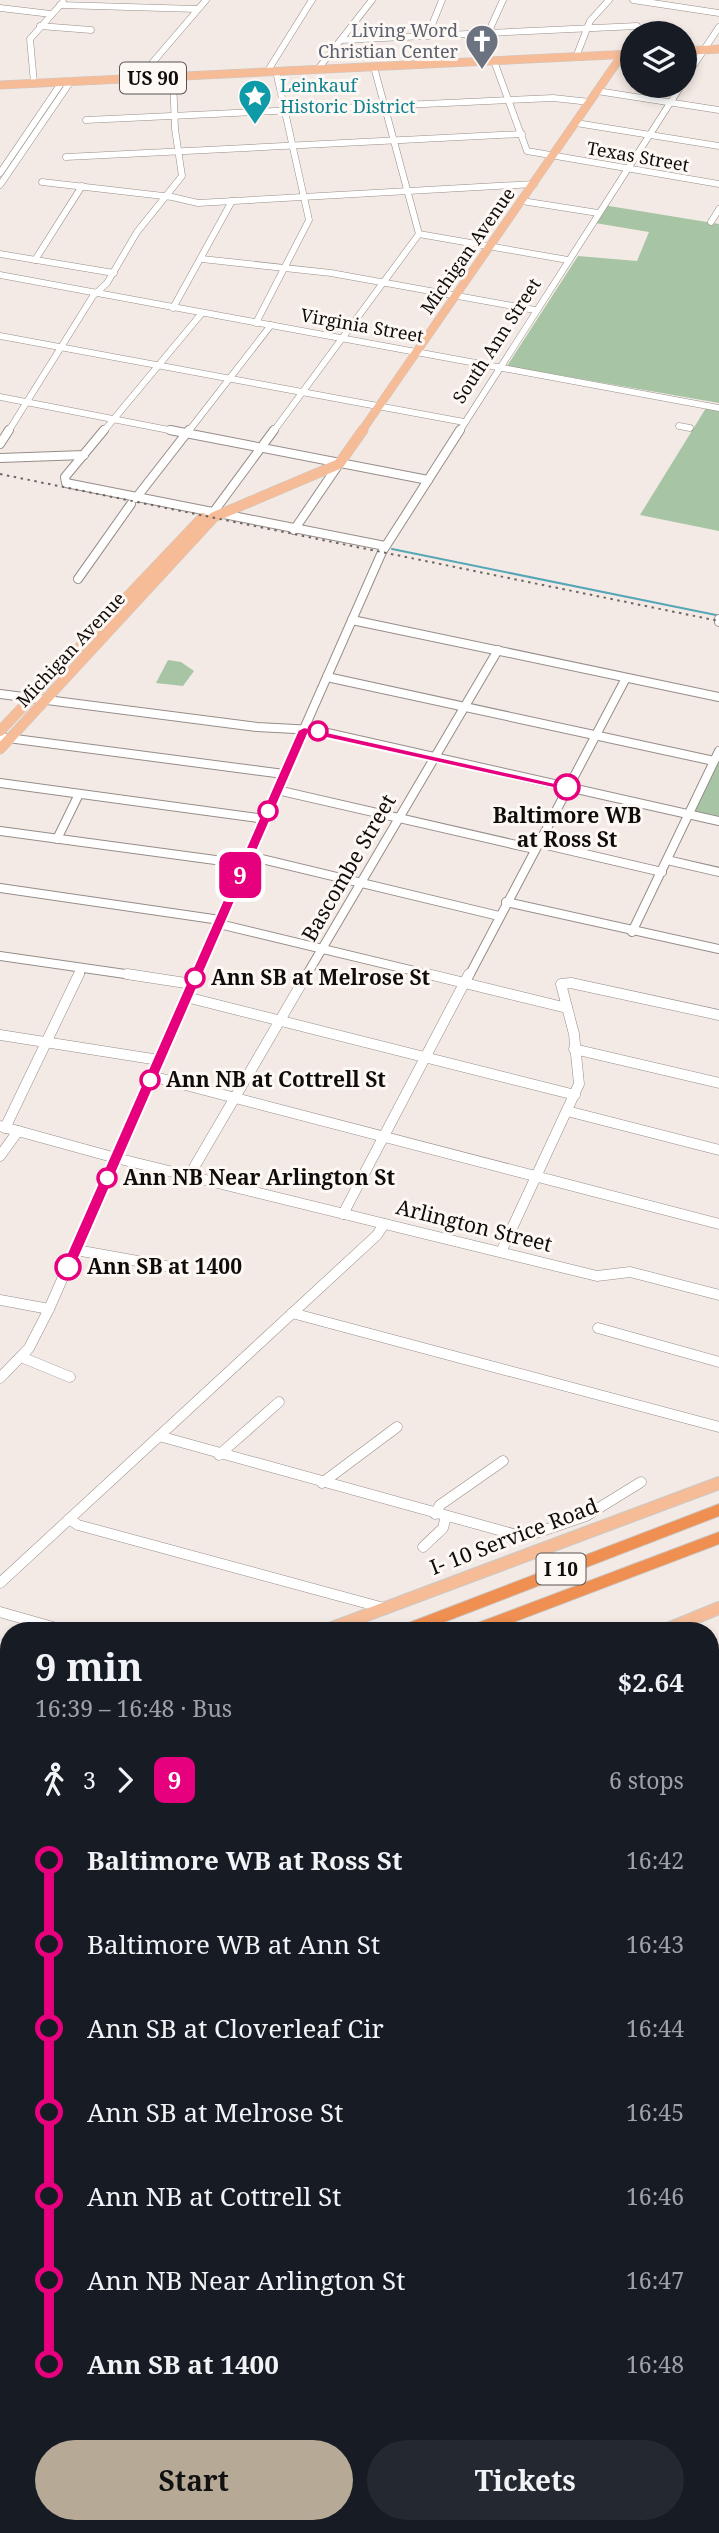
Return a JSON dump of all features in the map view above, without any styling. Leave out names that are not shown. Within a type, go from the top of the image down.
[{"type":"highway","name":"I 10","points":[[427,1622],[719,1510]]},
{"type":"highway","name":"I 10","points":[[497,1622],[719,1538]]},
{"type":"main road","points":[[697,50],[719,49]]},
{"type":"main road","name":"US 90","points":[[0,85],[620,55]]},
{"type":"main road","name":"Michigan Avenue","points":[[0,749],[5,738],[46,700],[214,513],[339,464],[620,58]]},
{"type":"main road","name":"Michigan Avenue","points":[[0,731],[214,513],[339,464]]},
{"type":"main road","name":"I- 10 Service Road","points":[[348,1622],[719,1483]]},
{"type":"main road","points":[[685,1622],[719,1608]]},
{"type":"street","points":[[145,78],[153,62],[206,0]]},
{"type":"street","points":[[267,72],[312,0]]},
{"type":"street","points":[[318,69],[372,0]]},
{"type":"street","points":[[428,35],[442,0]]},
{"type":"street","points":[[475,62],[503,0]]},
{"type":"street","points":[[576,57],[586,28],[609,0]]},
{"type":"street","points":[[634,0],[719,13]]},
{"type":"street","points":[[34,83],[30,38],[63,3],[198,9]]},
{"type":"street","points":[[0,8],[51,14]]},
{"type":"street","points":[[40,26],[92,30]]},
{"type":"street","points":[[341,40],[620,27]]},
{"type":"street","points":[[697,60],[719,27]]},
{"type":"street","points":[[66,157],[522,134],[494,61]]},
{"type":"street","points":[[214,513],[419,234],[374,66]]},
{"type":"street","points":[[256,323],[308,223],[276,71]]},
{"type":"street","points":[[0,444],[61,346],[114,273],[136,233],[153,216],[182,176],[174,116],[173,77]]},
{"type":"street","points":[[0,173],[66,81]]},
{"type":"street","points":[[0,186],[66,81]]},
{"type":"street","points":[[597,91],[719,110]]},
{"type":"street","points":[[86,120],[553,98],[590,102]]},
{"type":"street","name":"South Ann Street","points":[[0,1378],[21,1357],[49,1309],[385,546],[673,98]]},
{"type":"street","points":[[576,123],[719,146]]},
{"type":"street","name":"Texas Street","points":[[522,134],[527,151],[719,184]]},
{"type":"street","points":[[42,182],[198,202],[534,184]]},
{"type":"street","points":[[35,260],[82,186]]},
{"type":"street","points":[[173,308],[232,201]]},
{"type":"street","points":[[522,201],[598,213]]},
{"type":"street","points":[[711,222],[719,209]]},
{"type":"street","points":[[419,234],[568,260]]},
{"type":"street","points":[[0,254],[114,273]]},
{"type":"street","points":[[202,259],[383,282],[536,310]]},
{"type":"street","name":"Virginia Street","points":[[0,275],[719,408]]},
{"type":"street","points":[[202,313],[65,480],[73,485],[134,501],[214,513],[385,546]]},
{"type":"street","points":[[78,579],[134,501],[271,326]]},
{"type":"street","points":[[0,336],[464,422]]},
{"type":"street","points":[[0,397],[428,480]]},
{"type":"street","points":[[678,426],[690,428]]},
{"type":"street","points":[[0,458],[84,455]]},
{"type":"street","points":[[294,530],[339,464]]},
{"type":"street","points":[[314,476],[327,481]]},
{"type":"street","points":[[350,624],[498,650],[719,697]]},
{"type":"street","name":"Bascombe Street","points":[[189,1176],[498,650]]},
{"type":"street","points":[[327,677],[714,761]]},
{"type":"street","points":[[343,1214],[625,678]]},
{"type":"street","points":[[0,694],[257,727],[304,730],[719,821]]},
{"type":"street","points":[[5,738],[284,774]]},
{"type":"street","points":[[632,932],[719,751]]},
{"type":"street","points":[[0,783],[265,819]]},
{"type":"street","points":[[277,790],[662,872]]},
{"type":"street","points":[[57,839],[79,794]]},
{"type":"street","points":[[0,831],[247,860],[361,883],[499,916]]},
{"type":"street","points":[[667,860],[719,872]]},
{"type":"street","points":[[0,888],[219,922],[321,950],[567,1008]]},
{"type":"street","points":[[506,902],[632,932],[719,949]]},
{"type":"street","points":[[0,956],[192,984]]},
{"type":"street","points":[[3,1127],[82,968]]},
{"type":"street","points":[[501,1252],[579,1084],[561,984],[571,983],[719,1015]]},
{"type":"street","points":[[186,997],[575,1095]]},
{"type":"street","points":[[0,1035],[159,1060]]},
{"type":"street","points":[[574,1049],[719,1083]]},
{"type":"street","points":[[151,1076],[719,1224]]},
{"type":"street","points":[[567,1111],[719,1150]]},
{"type":"street","name":"Arlington Street","points":[[3,1127],[116,1158],[597,1276],[640,1274],[719,1295]]},
{"type":"street","points":[[0,1156],[18,1131]]},
{"type":"street","points":[[0,1583],[377,1236],[384,1224]]},
{"type":"street","points":[[76,1250],[182,1269]]},
{"type":"street","points":[[0,1300],[49,1309]]},
{"type":"street","points":[[292,1313],[719,1427]]},
{"type":"street","points":[[598,1328],[719,1362]]},
{"type":"street","points":[[21,1357],[70,1377]]},
{"type":"street","points":[[219,1455],[279,1402]]},
{"type":"street","points":[[322,1483],[397,1427]]},
{"type":"street","points":[[159,1436],[514,1536],[536,1535],[559,1528],[630,1492],[641,1482]]},
{"type":"street","points":[[423,1546],[443,1528],[440,1505],[503,1461]]},
{"type":"street","points":[[69,1519],[78,1525],[354,1602],[385,1608]]},
{"type":"street","points":[[0,1612],[35,1622]]},
{"type":"green space","points":[[603,205],[719,224],[719,403],[507,366],[578,256],[637,261],[649,232],[595,223]]},
{"type":"green space","points":[[706,408],[719,410],[719,531],[640,515]]},
{"type":"green space","points":[[168,660],[181,662],[194,671],[183,686],[156,683]]},
{"type":"green space","points":[[719,751],[719,821],[689,815]]},
{"type":"waterway","points":[[392,549],[716,615]]},
{"type":"railway","points":[[0,474],[719,621]]},
{"type":"bus line","name":"9","points":[[68,1267],[304,730],[314,730],[567,787]]},
{"type":"place","name":"Living Word Christian Center","points":[[482,71]]},
{"type":"place","name":"Leinkauf Historic District","points":[[255,126]]},
{"type":"place","name":"Baltimore WB at Ross St","points":[[567,787]]},
{"type":"place","name":"Ann SB at Melrose St","points":[[195,978]]},
{"type":"place","name":"Ann NB at Cottrell St","points":[[150,1080]]},
{"type":"place","name":"Ann NB Near Arlington St","points":[[107,1178]]},
{"type":"place","name":"Ann SB at 1400","points":[[68,1267]]}]
